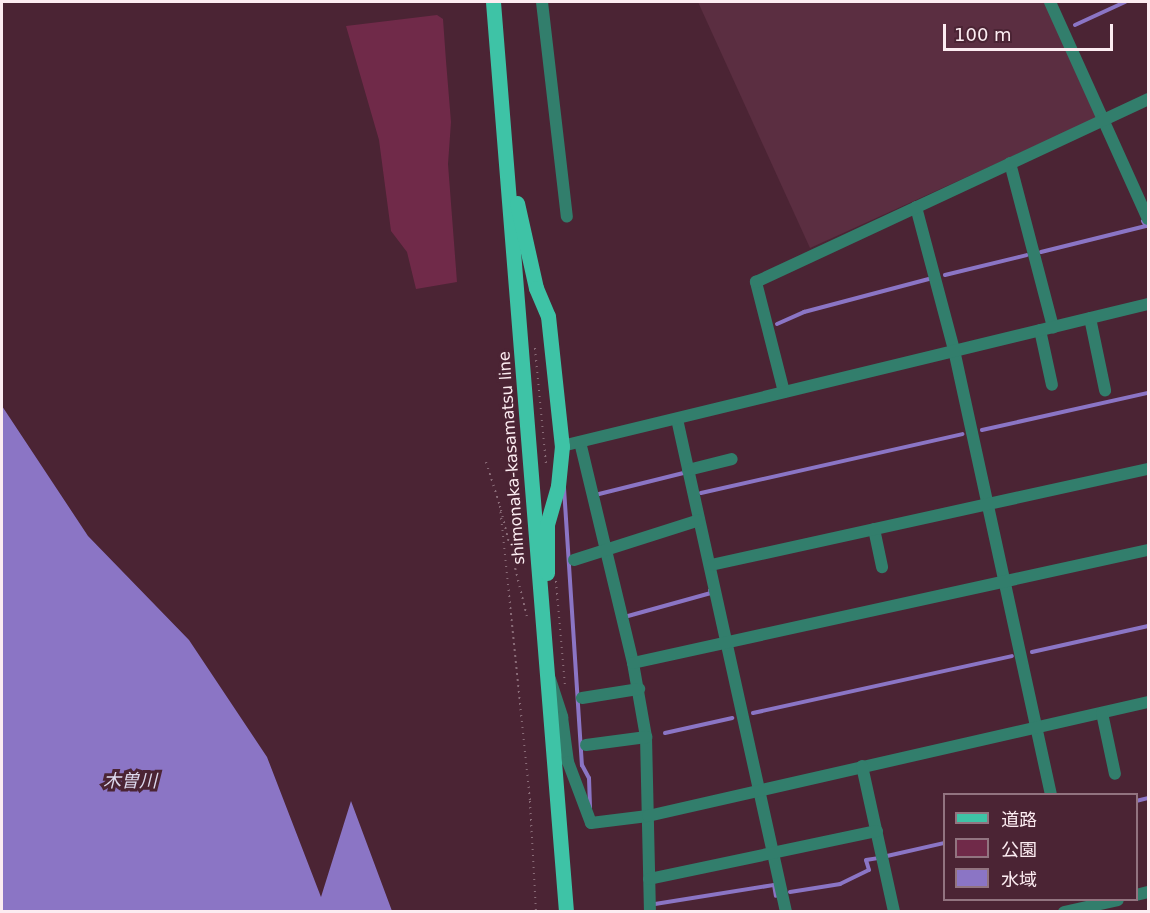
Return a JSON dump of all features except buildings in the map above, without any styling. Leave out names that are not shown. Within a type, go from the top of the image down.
[{"type":"main road","name":"shimonaka-kasamatsu line","points":[[493,2],[498,100],[510,193],[566,912]]},
{"type":"main road","points":[[510,193],[520,206],[536,288],[548,316],[562,446],[558,486],[547,524],[547,584],[540,598]]},
{"type":"street","points":[[542,2],[567,217]]},
{"type":"street","points":[[1050,2],[1149,219]]},
{"type":"street","points":[[784,392],[756,282],[1149,99]]},
{"type":"street","points":[[1010,163],[1047,329],[1052,385]]},
{"type":"street","points":[[916,207],[954,350],[1006,580],[1051,793]]},
{"type":"street","points":[[562,446],[1149,304]]},
{"type":"street","points":[[1090,318],[1105,390]]},
{"type":"street","points":[[677,419],[786,912]]},
{"type":"street","points":[[580,442],[639,689],[646,737],[650,912]]},
{"type":"street","points":[[688,470],[732,459]]},
{"type":"street","points":[[711,565],[1149,469]]},
{"type":"street","points":[[574,560],[699,520]]},
{"type":"street","points":[[874,529],[882,567]]},
{"type":"street","points":[[633,663],[1149,550]]},
{"type":"street","points":[[548,676],[554,682],[568,762],[586,817],[591,823],[648,816],[1149,702]]},
{"type":"street","points":[[582,698],[639,689]]},
{"type":"street","points":[[1102,712],[1115,774]]},
{"type":"street","points":[[586,745],[646,737]]},
{"type":"street","points":[[862,766],[894,912]]},
{"type":"street","points":[[649,879],[877,831]]},
{"type":"street","points":[[1073,908],[1112,901]]},
{"type":"path","points":[[534,341],[546,466]]},
{"type":"path","points":[[486,462],[500,506],[529,623]]},
{"type":"path","points":[[500,506],[530,801],[536,912]]},
{"type":"path","points":[[556,571],[565,690]]},
{"type":"shaded area","points":[[698,2],[1046,2],[1099,117],[810,248]]},
{"type":"green space","points":[[437,15],[443,19],[451,122],[448,164],[457,282],[416,289],[407,252],[391,231],[379,140],[346,26]]},
{"type":"water","name":"木曽川","points":[[2,406],[88,536],[189,640],[267,757],[321,897],[351,801],[392,911],[2,911]]},
{"type":"waterway","points":[[1075,25],[1125,2]]},
{"type":"waterway","points":[[1041,252],[1146,226],[1143,221]]},
{"type":"waterway","points":[[945,275],[1027,255]]},
{"type":"waterway","points":[[777,324],[804,312],[929,279]]},
{"type":"waterway","points":[[982,430],[1148,393]]},
{"type":"waterway","points":[[701,493],[962,434]]},
{"type":"waterway","points":[[599,494],[683,473]]},
{"type":"waterway","points":[[564,488],[582,765],[589,778],[590,808]]},
{"type":"waterway","points":[[628,616],[711,593],[710,590]]},
{"type":"waterway","points":[[1032,652],[1148,626]]},
{"type":"waterway","points":[[753,713],[1012,656]]},
{"type":"waterway","points":[[665,733],[732,718]]},
{"type":"waterway","points":[[1138,800],[1148,798]]},
{"type":"waterway","points":[[887,856],[943,843]]},
{"type":"waterway","points":[[790,892],[840,884],[869,870],[866,860],[878,858]]},
{"type":"waterway","points":[[655,904],[774,885],[776,896]]}]
